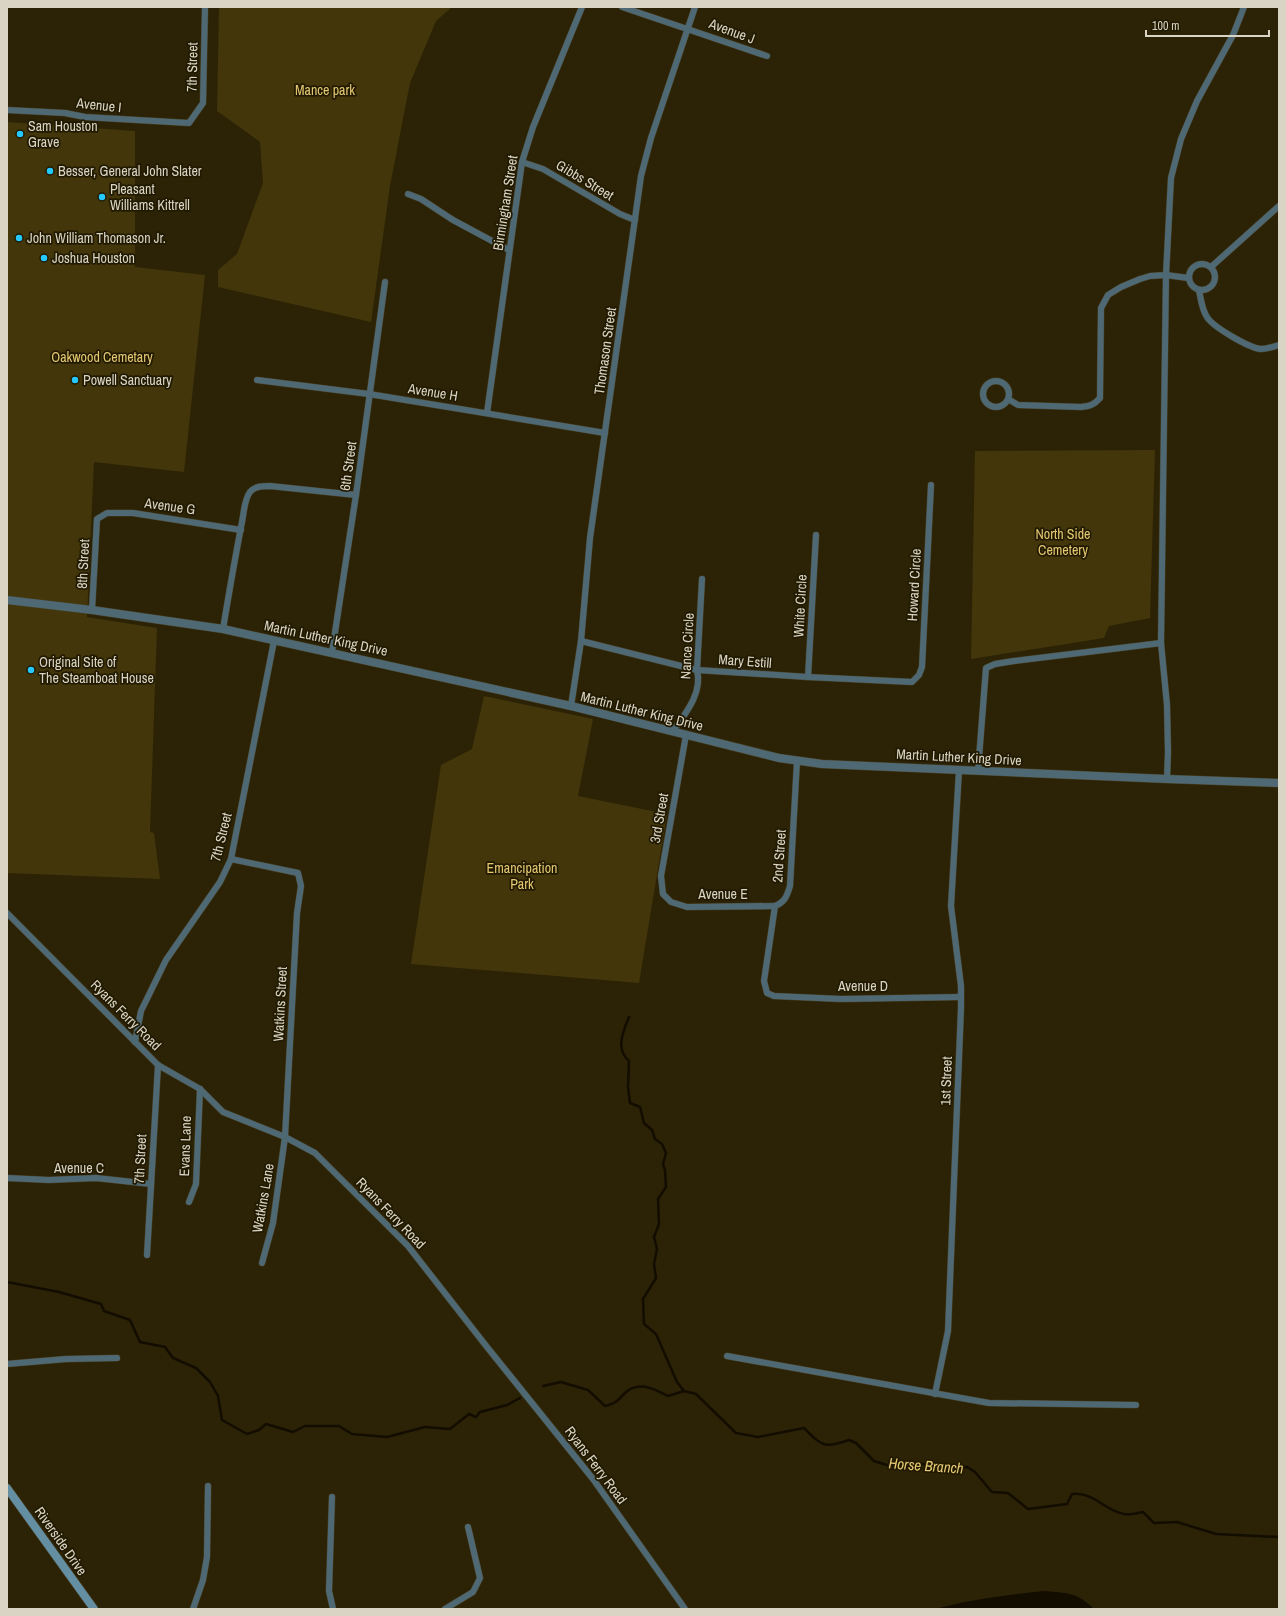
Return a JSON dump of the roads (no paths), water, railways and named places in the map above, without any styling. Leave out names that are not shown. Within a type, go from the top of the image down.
[{"type":"main road","name":"Riverside Drive","points":[[7,1488],[94,1609]]},
{"type":"street","name":"7th Street","points":[[189,123],[203,103],[205,7]]},
{"type":"street","name":"Birmingham Street","points":[[487,413],[522,162],[533,127],[582,7]]},
{"type":"street","name":"Avenue J","points":[[622,7],[767,56]]},
{"type":"street","name":"Thomason Street","points":[[571,706],[581,641],[590,538],[641,176],[651,138],[695,7]]},
{"type":"street","points":[[1167,779],[1167,705],[1161,643],[1166,275],[1171,178],[1181,139],[1197,101],[1233,35],[1244,7]]},
{"type":"street","name":"Avenue I","points":[[7,110],[64,112],[85,117],[189,123]]},
{"type":"street","name":"Gibbs Street","points":[[522,162],[543,169],[620,214],[636,220]]},
{"type":"street","points":[[408,194],[421,199],[453,220],[509,250]]},
{"type":"street","points":[[1211,267],[1279,206]]},
{"type":"street","points":[[1202,263],[1211,267],[1215,274],[1214,283],[1208,289],[1199,290],[1192,286],[1188,278],[1191,269],[1194,266],[1202,263]]},
{"type":"street","points":[[1008,399],[1018,405],[1081,407],[1096,404],[1100,398],[1101,308],[1108,295],[1121,287],[1150,276],[1166,275],[1188,278]]},
{"type":"street","name":"6th Street","points":[[332,652],[356,495],[385,282]]},
{"type":"street","points":[[1199,290],[1207,318],[1214,324],[1252,346],[1261,349],[1279,345]]},
{"type":"street","name":"Avenue H","points":[[257,380],[369,394],[605,433]]},
{"type":"street","points":[[999,381],[1007,386],[1009,390],[1008,399],[999,407],[991,406],[983,397],[984,388],[991,382],[999,381]]},
{"type":"street","points":[[223,629],[240,530],[247,499],[254,489],[262,486],[270,486],[356,495]]},
{"type":"street","name":"Howard Circle","points":[[912,682],[919,676],[922,667],[931,486]]},
{"type":"street","name":"Avenue G","points":[[97,519],[107,513],[133,513],[240,530]]},
{"type":"street","name":"8th Street","points":[[92,610],[97,519]]},
{"type":"street","name":"White Circle","points":[[808,677],[816,535]]},
{"type":"street","name":"Nance Circle","points":[[673,731],[692,705],[699,678],[697,670],[702,579]]},
{"type":"street","name":"Martin Luther King Drive","points":[[7,600],[92,610],[223,629],[571,706],[797,762],[1279,783]]},
{"type":"street","name":"7th Street","points":[[136,1042],[141,1011],[166,960],[220,882],[231,859],[274,641]]},
{"type":"street","name":"Mary Estill","points":[[581,641],[697,670],[912,682]]},
{"type":"street","points":[[978,771],[986,668],[995,664],[1014,661],[1161,643]]},
{"type":"street","name":"3rd Street","points":[[671,902],[663,894],[661,876],[686,735]]},
{"type":"street","name":"2nd Street","points":[[775,906],[787,897],[790,886],[797,762]]},
{"type":"street","name":"1st Street","points":[[935,1394],[948,1331],[961,1008],[961,986],[951,906],[959,770]]},
{"type":"street","name":"Watkins Street","points":[[231,859],[298,873],[302,886],[297,913],[286,1137]]},
{"type":"street","name":"Avenue E","points":[[671,902],[687,907],[775,906]]},
{"type":"street","name":"Avenue D","points":[[775,906],[764,981],[767,993],[774,996],[841,999],[960,997]]},
{"type":"street","name":"Ryans Ferry Road","points":[[7,913],[158,1065],[200,1089],[223,1112],[286,1137],[315,1153],[408,1246],[593,1479],[684,1609]]},
{"type":"street","name":"7th Street","points":[[147,1255],[158,1065]]},
{"type":"street","name":"Evans Lane","points":[[190,1202],[196,1184],[200,1089]]},
{"type":"street","name":"Watkins Lane","points":[[262,1263],[273,1223],[286,1137]]},
{"type":"street","name":"Avenue C","points":[[7,1178],[49,1180],[96,1178],[151,1184]]},
{"type":"street","points":[[727,1356],[989,1403],[1136,1405]]},
{"type":"street","points":[[7,1364],[66,1359],[116,1358]]},
{"type":"street","points":[[193,1609],[203,1580],[207,1557],[208,1486]]},
{"type":"street","points":[[332,1497],[329,1590],[333,1609]]},
{"type":"street","points":[[445,1609],[473,1592],[480,1578],[468,1527]]},
{"type":"waterway","points":[[629,1017],[623,1034],[621,1046],[622,1051],[629,1061],[628,1087],[630,1103],[640,1107],[644,1123],[652,1130],[655,1139],[662,1144],[666,1153],[663,1164],[665,1170],[666,1187],[658,1199],[659,1224],[654,1237],[657,1249],[654,1264],[656,1278],[643,1299],[644,1324],[656,1334],[677,1382],[684,1391]]},
{"type":"waterway","name":"Horse Branch","points":[[7,1282],[59,1292],[101,1304],[104,1311],[130,1320],[140,1342],[165,1347],[173,1358],[196,1368],[210,1382],[218,1396],[222,1420],[247,1434],[259,1430],[266,1424],[293,1432],[305,1426],[339,1426],[352,1434],[387,1437],[425,1427],[450,1429],[469,1414],[476,1417],[480,1412],[507,1405],[520,1398]]},
{"type":"waterway","name":"Horse Branch","points":[[543,1386],[561,1382],[588,1390],[605,1406],[614,1403],[630,1389],[635,1387],[646,1387],[668,1396],[684,1391],[696,1394],[736,1433],[758,1437],[804,1428],[815,1439],[824,1444],[829,1445],[849,1440],[856,1443],[874,1461],[890,1466],[922,1464],[955,1468],[967,1467],[975,1472],[992,1492],[1008,1493],[1028,1509],[1067,1504],[1072,1494],[1080,1494],[1093,1498],[1117,1512],[1124,1514],[1143,1512],[1154,1523],[1177,1522],[1216,1534],[1279,1537]]},
{"type":"place","name":"Sam Houston Grave","points":[[20,134]]},
{"type":"place","name":"Besser, General John Slater","points":[[50,171]]},
{"type":"place","name":"Pleasant Williams Kittrell","points":[[102,197]]},
{"type":"place","name":"John William Thomason Jr.","points":[[19,238]]},
{"type":"place","name":"Joshua Houston","points":[[44,258]]},
{"type":"place","name":"Powell Sanctuary","points":[[75,380]]},
{"type":"place","name":"Original Site of The Steamboat House","points":[[31,670]]},
{"type":"park label","name":"Mance park","points":[[325,90]]},
{"type":"park label","name":"Oakwood Cemetary","points":[[102,357]]},
{"type":"park label","name":"North Side Cemetery","points":[[1063,542]]},
{"type":"park label","name":"Emancipation Park","points":[[522,876]]}]
